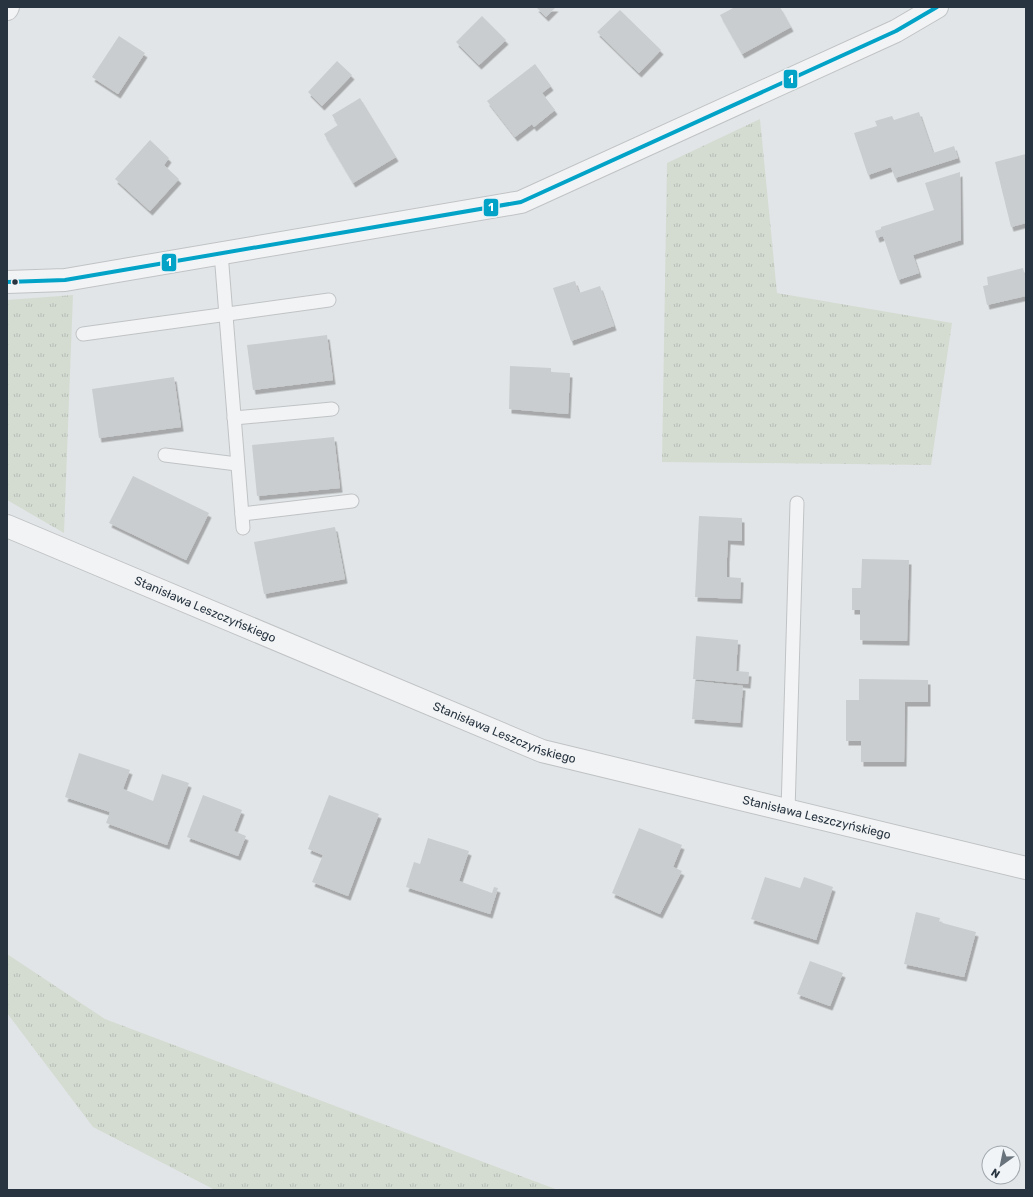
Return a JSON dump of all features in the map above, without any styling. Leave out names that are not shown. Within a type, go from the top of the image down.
[{"type":"street","points":[[7,282],[65,280],[521,202],[896,31],[937,7]]},
{"type":"street","name":"Stanisława Leszczyńskiego","points":[[7,526],[542,751],[1026,868]]},
{"type":"lane","points":[[221,253],[243,528]]},
{"type":"lane","points":[[84,334],[329,300]]},
{"type":"lane","points":[[234,418],[332,409]]},
{"type":"lane","points":[[165,455],[237,464]]},
{"type":"lane","points":[[242,514],[352,502]]},
{"type":"lane","points":[[788,811],[797,503]]},
{"type":"green space","points":[[760,119],[777,293],[952,323],[931,465],[662,462],[667,163]]},
{"type":"green space","points":[[73,295],[64,533],[7,500],[7,300]]},
{"type":"green space","points":[[7,954],[105,1019],[558,1190],[215,1190],[93,1127],[7,1013]]},
{"type":"building","points":[[536,7],[556,7],[546,17]]},
{"type":"building","points":[[735,7],[780,7],[791,27],[742,54],[720,15]]},
{"type":"building","points":[[620,10],[661,50],[639,73],[597,32]]},
{"type":"building","points":[[482,16],[506,40],[479,65],[456,42]]},
{"type":"building","points":[[119,36],[145,53],[118,94],[92,77]]},
{"type":"building","points":[[337,61],[352,75],[322,106],[308,92]]},
{"type":"building","points":[[535,64],[551,86],[542,93],[555,110],[534,127],[532,124],[515,137],[487,101]]},
{"type":"building","points":[[360,98],[396,157],[353,183],[324,134],[338,125],[332,115]]},
{"type":"building","points":[[919,112],[933,153],[954,146],[958,158],[895,178],[891,167],[868,175],[854,133],[877,126],[875,121],[892,116],[894,120]]},
{"type":"building","points":[[150,140],[169,158],[164,165],[179,179],[150,211],[115,179]]},
{"type":"building","points":[[1026,154],[1026,223],[1011,227],[995,162]]},
{"type":"building","points":[[960,172],[961,240],[913,255],[919,273],[898,280],[883,236],[877,238],[875,231],[881,229],[881,227],[934,210],[925,183]]},
{"type":"building","points":[[1023,268],[1026,280],[1026,296],[987,305],[983,286],[988,285],[987,277]]},
{"type":"building","points":[[575,281],[579,293],[600,286],[614,326],[571,341],[553,288]]},
{"type":"building","points":[[327,335],[333,380],[253,390],[247,345]]},
{"type":"building","points":[[510,366],[551,368],[551,372],[570,373],[568,414],[509,409]]},
{"type":"building","points":[[174,377],[181,427],[99,438],[92,389]]},
{"type":"building","points":[[334,437],[340,488],[257,496],[252,445]]},
{"type":"building","points":[[133,476],[209,513],[186,560],[109,523]]},
{"type":"building","points":[[699,516],[742,518],[742,541],[728,540],[727,558],[727,577],[741,578],[740,599],[695,597]]},
{"type":"building","points":[[335,527],[345,579],[264,594],[254,542]]},
{"type":"building","points":[[862,559],[909,560],[907,641],[860,640],[860,610],[852,610],[852,588],[861,588]]},
{"type":"building","points":[[696,636],[738,640],[736,671],[749,672],[748,684],[693,679]]},
{"type":"building","points":[[859,679],[928,680],[928,702],[905,702],[904,762],[861,762],[861,741],[846,741],[846,700],[859,700]]},
{"type":"building","points":[[695,681],[743,686],[740,723],[692,719]]},
{"type":"building","points":[[79,753],[130,770],[123,789],[153,801],[162,774],[189,783],[167,845],[106,823],[110,812],[65,797]]},
{"type":"building","points":[[203,795],[242,810],[234,831],[246,836],[238,856],[187,837]]},
{"type":"building","points":[[329,795],[379,814],[348,896],[312,882],[323,855],[308,849]]},
{"type":"building","points":[[639,828],[682,845],[673,867],[682,871],[660,914],[612,893]]},
{"type":"building","points":[[428,838],[469,851],[459,881],[492,893],[494,887],[498,888],[490,914],[406,887],[414,862],[420,864]]},
{"type":"building","points":[[765,877],[800,888],[804,877],[833,887],[816,940],[751,919]]},
{"type":"building","points":[[916,912],[940,918],[939,922],[976,932],[964,977],[904,964]]},
{"type":"building","points":[[810,961],[843,973],[830,1006],[797,994]]},
{"type":"transit line","name":"1","points":[[7,282],[65,280],[521,202],[896,31],[937,7]]}]
